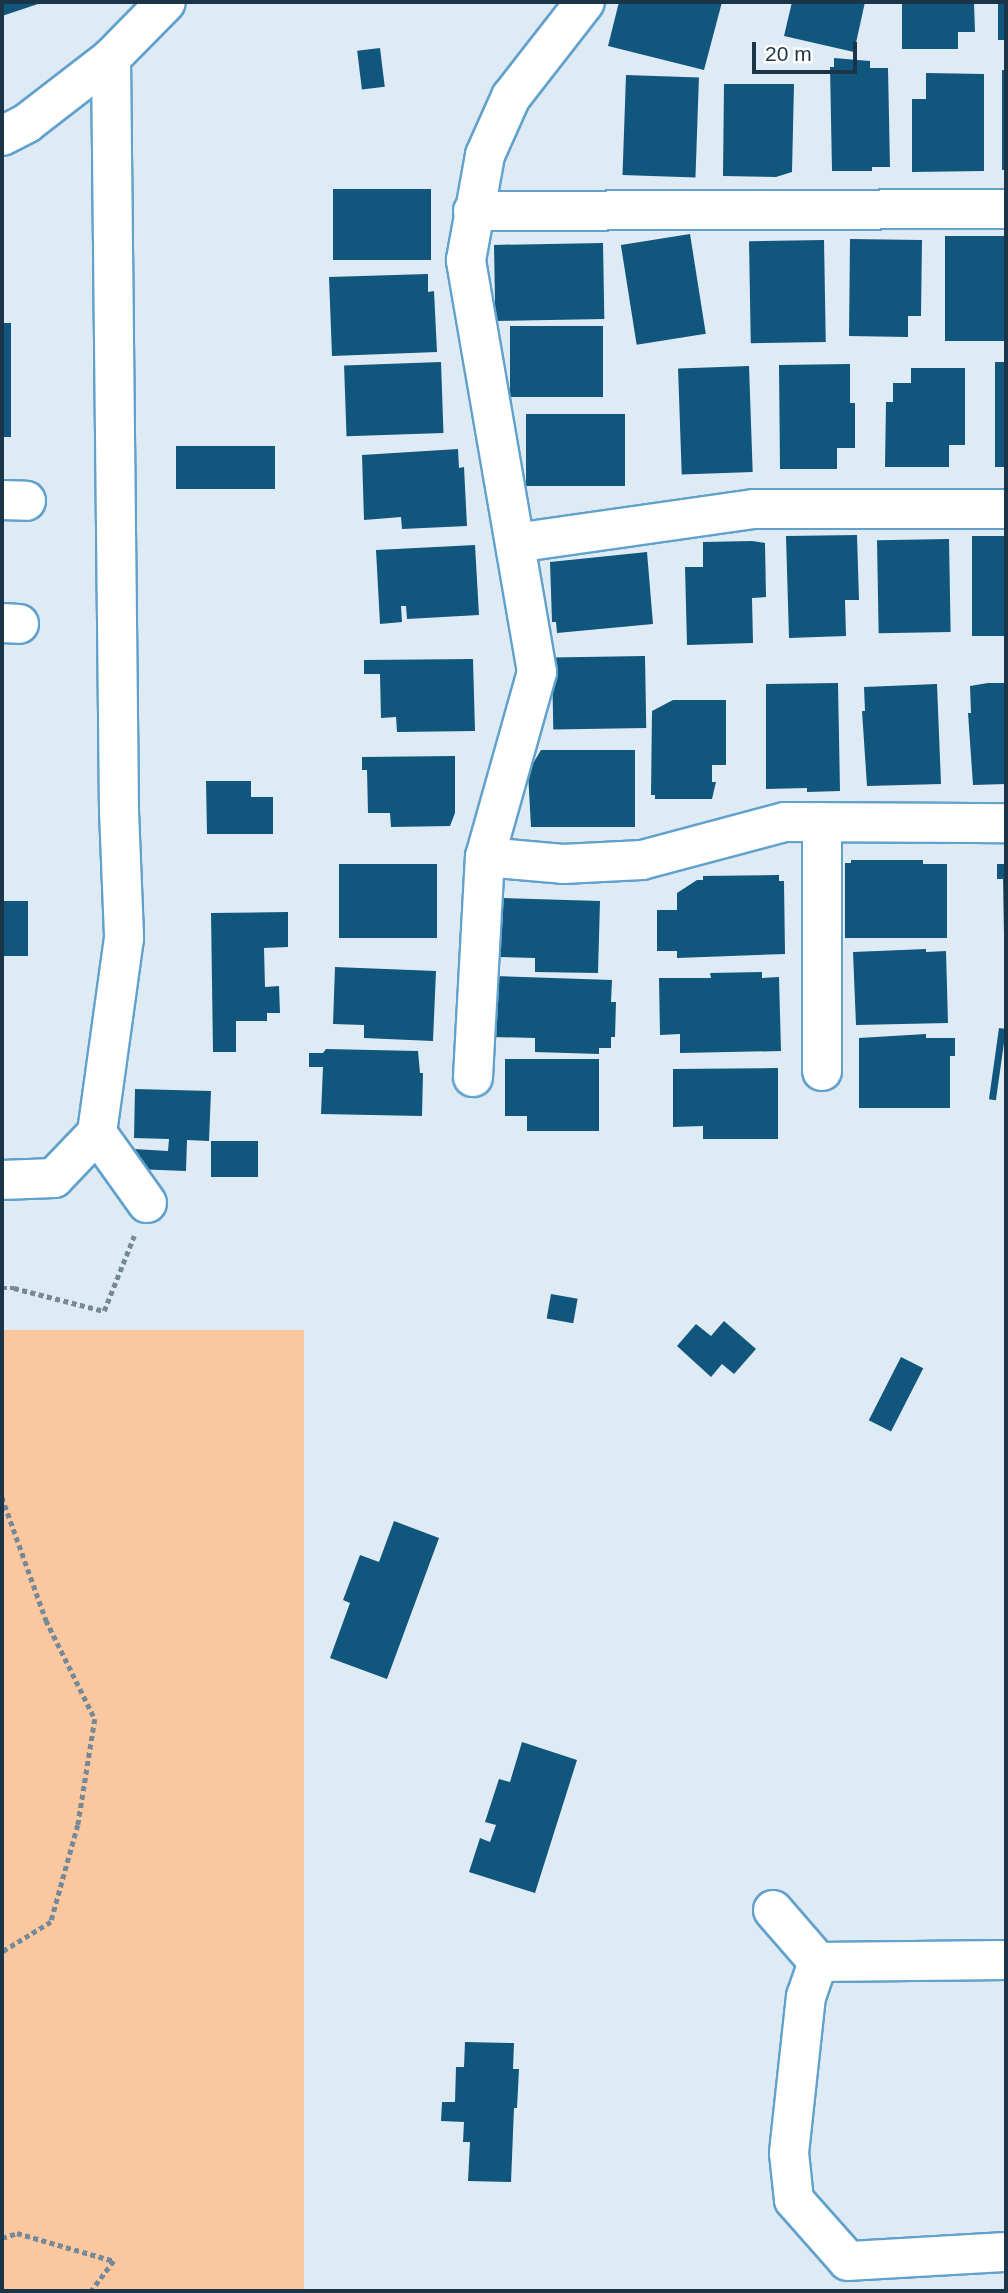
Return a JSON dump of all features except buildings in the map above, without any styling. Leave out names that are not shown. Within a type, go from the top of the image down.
[{"type":"street","points":[[2,136],[27,123],[111,58],[166,2]]},
{"type":"street","points":[[473,1077],[485,857],[537,672],[466,260],[485,155],[511,97],[585,2]]},
{"type":"street","points":[[2,1180],[54,1178],[97,1133],[124,938],[119,811],[111,58]]},
{"type":"street","points":[[473,211],[1006,209]]},
{"type":"street","points":[[514,543],[754,509],[1006,509]]},
{"type":"street","points":[[485,857],[563,864],[642,860],[785,822],[1006,823]]},
{"type":"street","points":[[822,822],[822,1071]]},
{"type":"street","points":[[97,1133],[147,1203]]},
{"type":"street","points":[[773,1910],[818,1962],[1006,1960]]},
{"type":"street","points":[[818,1962],[806,1996],[789,2152],[794,2200],[844,2276],[1006,2252]]},
{"type":"path","points":[[2,1288],[14,1288],[104,1311],[147,1203]]},
{"type":"path","points":[[2,1497],[46,1620],[95,1719],[78,1825],[51,1922],[2,1952]]},
{"type":"path","points":[[2,2238],[18,2233],[114,2261],[90,2291]]},
{"type":"shaded area","points":[[2,1330],[304,1330],[304,2291],[2,2291]]}]
